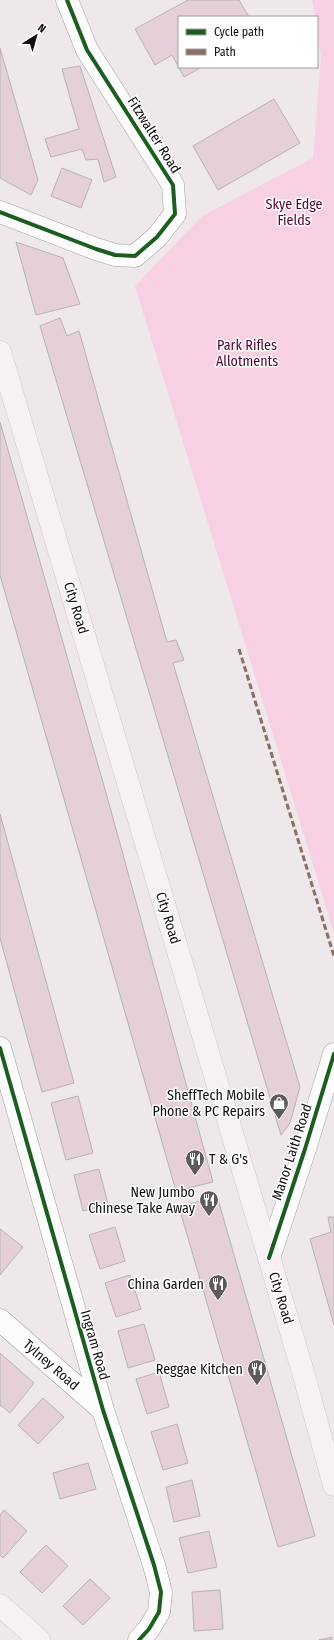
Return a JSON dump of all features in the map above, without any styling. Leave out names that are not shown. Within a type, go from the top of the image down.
[{"type":"main road","name":"City Road","points":[[0,352],[303,1372],[334,1485]]},
{"type":"main road","points":[[0,1605],[39,1640]]},
{"type":"street","name":"Fitzwalter Road","points":[[0,212],[96,249],[115,255],[135,256],[156,237],[175,214],[173,185],[87,50],[67,0]]},
{"type":"street","name":"Ingram Road","points":[[0,1048],[7,1093],[103,1410],[154,1564],[161,1592],[159,1612],[149,1629],[139,1640]]},
{"type":"street","name":"Manor Laith Road","points":[[269,1258],[305,1149],[334,1054]]},
{"type":"street","name":"Tylney Road","points":[[0,1320],[103,1410]]},
{"type":"green space","name":"Park Rifles Allotments","points":[[312,0],[334,0],[334,933],[135,286],[202,216],[313,158],[321,57],[318,38],[318,16],[315,16]]},
{"type":"building","points":[[188,0],[239,0],[248,16],[178,16],[178,66],[172,55],[155,65],[135,29]]},
{"type":"building","points":[[0,48],[38,180],[31,195],[0,178]]},
{"type":"building","points":[[80,66],[116,177],[104,182],[98,159],[86,160],[82,149],[51,157],[45,139],[79,129],[62,69]]},
{"type":"building","points":[[179,68],[200,68],[184,77]]},
{"type":"building","points":[[274,99],[300,143],[218,190],[193,146]]},
{"type":"building","points":[[62,168],[92,180],[81,208],[51,196]]},
{"type":"building","points":[[16,242],[63,258],[80,304],[36,315]]},
{"type":"building","points":[[60,318],[67,336],[79,331],[167,642],[176,640],[184,660],[173,663],[300,1087],[290,1123],[281,1135],[40,326]]},
{"type":"building","points":[[0,422],[108,800],[213,1182],[176,1191],[0,575]]},
{"type":"building","points":[[0,814],[74,1083],[42,1092],[0,938]]},
{"type":"building","points":[[78,1096],[93,1153],[66,1160],[51,1103]]},
{"type":"building","points":[[99,1169],[108,1204],[83,1211],[74,1175]]},
{"type":"building","points":[[217,1196],[315,1536],[278,1547],[179,1207]]},
{"type":"building","points":[[328,1217],[334,1217],[334,1325],[310,1239],[331,1232]]},
{"type":"building","points":[[115,1227],[125,1261],[100,1269],[89,1235]]},
{"type":"building","points":[[0,1229],[23,1247],[0,1275]]},
{"type":"building","points":[[130,1275],[141,1309],[116,1317],[105,1283]]},
{"type":"building","points":[[144,1324],[155,1360],[128,1368],[118,1331]]},
{"type":"building","points":[[0,1353],[34,1383],[10,1413],[0,1405]]},
{"type":"building","points":[[159,1372],[169,1407],[147,1414],[136,1379]]},
{"type":"building","points":[[43,1398],[64,1417],[38,1444],[18,1425]]},
{"type":"building","points":[[177,1424],[188,1463],[163,1470],[151,1432]]},
{"type":"building","points":[[88,1463],[96,1489],[60,1499],[53,1473]]},
{"type":"building","points":[[192,1480],[200,1516],[174,1522],[166,1487]]},
{"type":"building","points":[[4,1510],[27,1531],[3,1558],[0,1555],[0,1515]]},
{"type":"building","points":[[209,1531],[217,1567],[188,1573],[179,1538]]},
{"type":"building","points":[[46,1545],[68,1566],[42,1593],[20,1572]]},
{"type":"building","points":[[90,1579],[110,1598],[83,1625],[63,1606]]},
{"type":"building","points":[[220,1590],[223,1629],[194,1631],[192,1592]]},
{"type":"building","points":[[332,1637],[332,1640],[319,1640]]},
{"type":"marked path","points":[[239,649],[334,956]]},
{"type":"cycle path","points":[[0,212],[96,249],[115,255],[135,256],[157,237],[175,214],[173,185],[87,50],[67,0]]},
{"type":"cycle path","points":[[0,1048],[103,1410],[154,1565],[161,1592],[159,1612],[149,1629],[139,1640]]},
{"type":"cycle path","points":[[269,1258],[305,1149],[334,1054]]},
{"type":"place","name":"SheffTech Mobile Phone & PC Repairs","points":[[279,1120]]},
{"type":"place","name":"T & G's","points":[[195,1176]]},
{"type":"place","name":"New Jumbo Chinese Take Away","points":[[209,1217]]},
{"type":"place","name":"China Garden","points":[[218,1301]]},
{"type":"place","name":"Reggae Kitchen","points":[[257,1386]]},
{"type":"park label","name":"Skye Edge Fields","points":[[294,212]]}]
